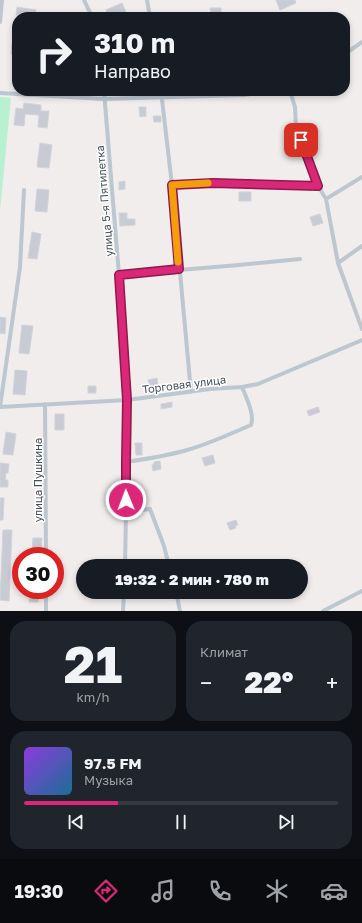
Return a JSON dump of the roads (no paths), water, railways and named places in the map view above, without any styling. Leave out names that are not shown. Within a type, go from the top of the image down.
[{"type":"street","points":[[0,22],[2,0]]},
{"type":"street","points":[[84,0],[90,12]]},
{"type":"street","points":[[147,0],[149,12]]},
{"type":"street","points":[[350,50],[362,42]]},
{"type":"street","points":[[0,94],[12,95]]},
{"type":"street","points":[[42,96],[104,99],[203,96]]},
{"type":"street","points":[[292,96],[295,107],[296,128],[318,186],[326,199],[338,263],[362,329]]},
{"type":"street","points":[[162,97],[172,185],[191,392]]},
{"type":"street","name":"улица 5-я Пятилетка","points":[[104,99],[119,275],[127,400],[125,559]]},
{"type":"street","points":[[326,199],[362,177]]},
{"type":"street","points":[[172,185],[213,183],[318,186]]},
{"type":"street","points":[[0,407],[20,267],[24,190]]},
{"type":"street","points":[[338,263],[362,246]]},
{"type":"street","points":[[119,275],[300,259]]},
{"type":"street","name":"Торговая улица","points":[[0,407],[127,400],[242,387],[258,384],[362,340]]},
{"type":"street","points":[[126,462],[186,450],[208,443],[251,425],[252,417],[242,387]]},
{"type":"street","name":"улица Пушкина","points":[[45,404],[46,547]]},
{"type":"street","points":[[126,512],[150,509],[167,559]]},
{"type":"street","points":[[323,611],[362,591]]},
{"type":"street","points":[[46,599],[46,611]]},
{"type":"street","points":[[123,611],[124,599]]},
{"type":"street","points":[[177,599],[180,611]]}]
